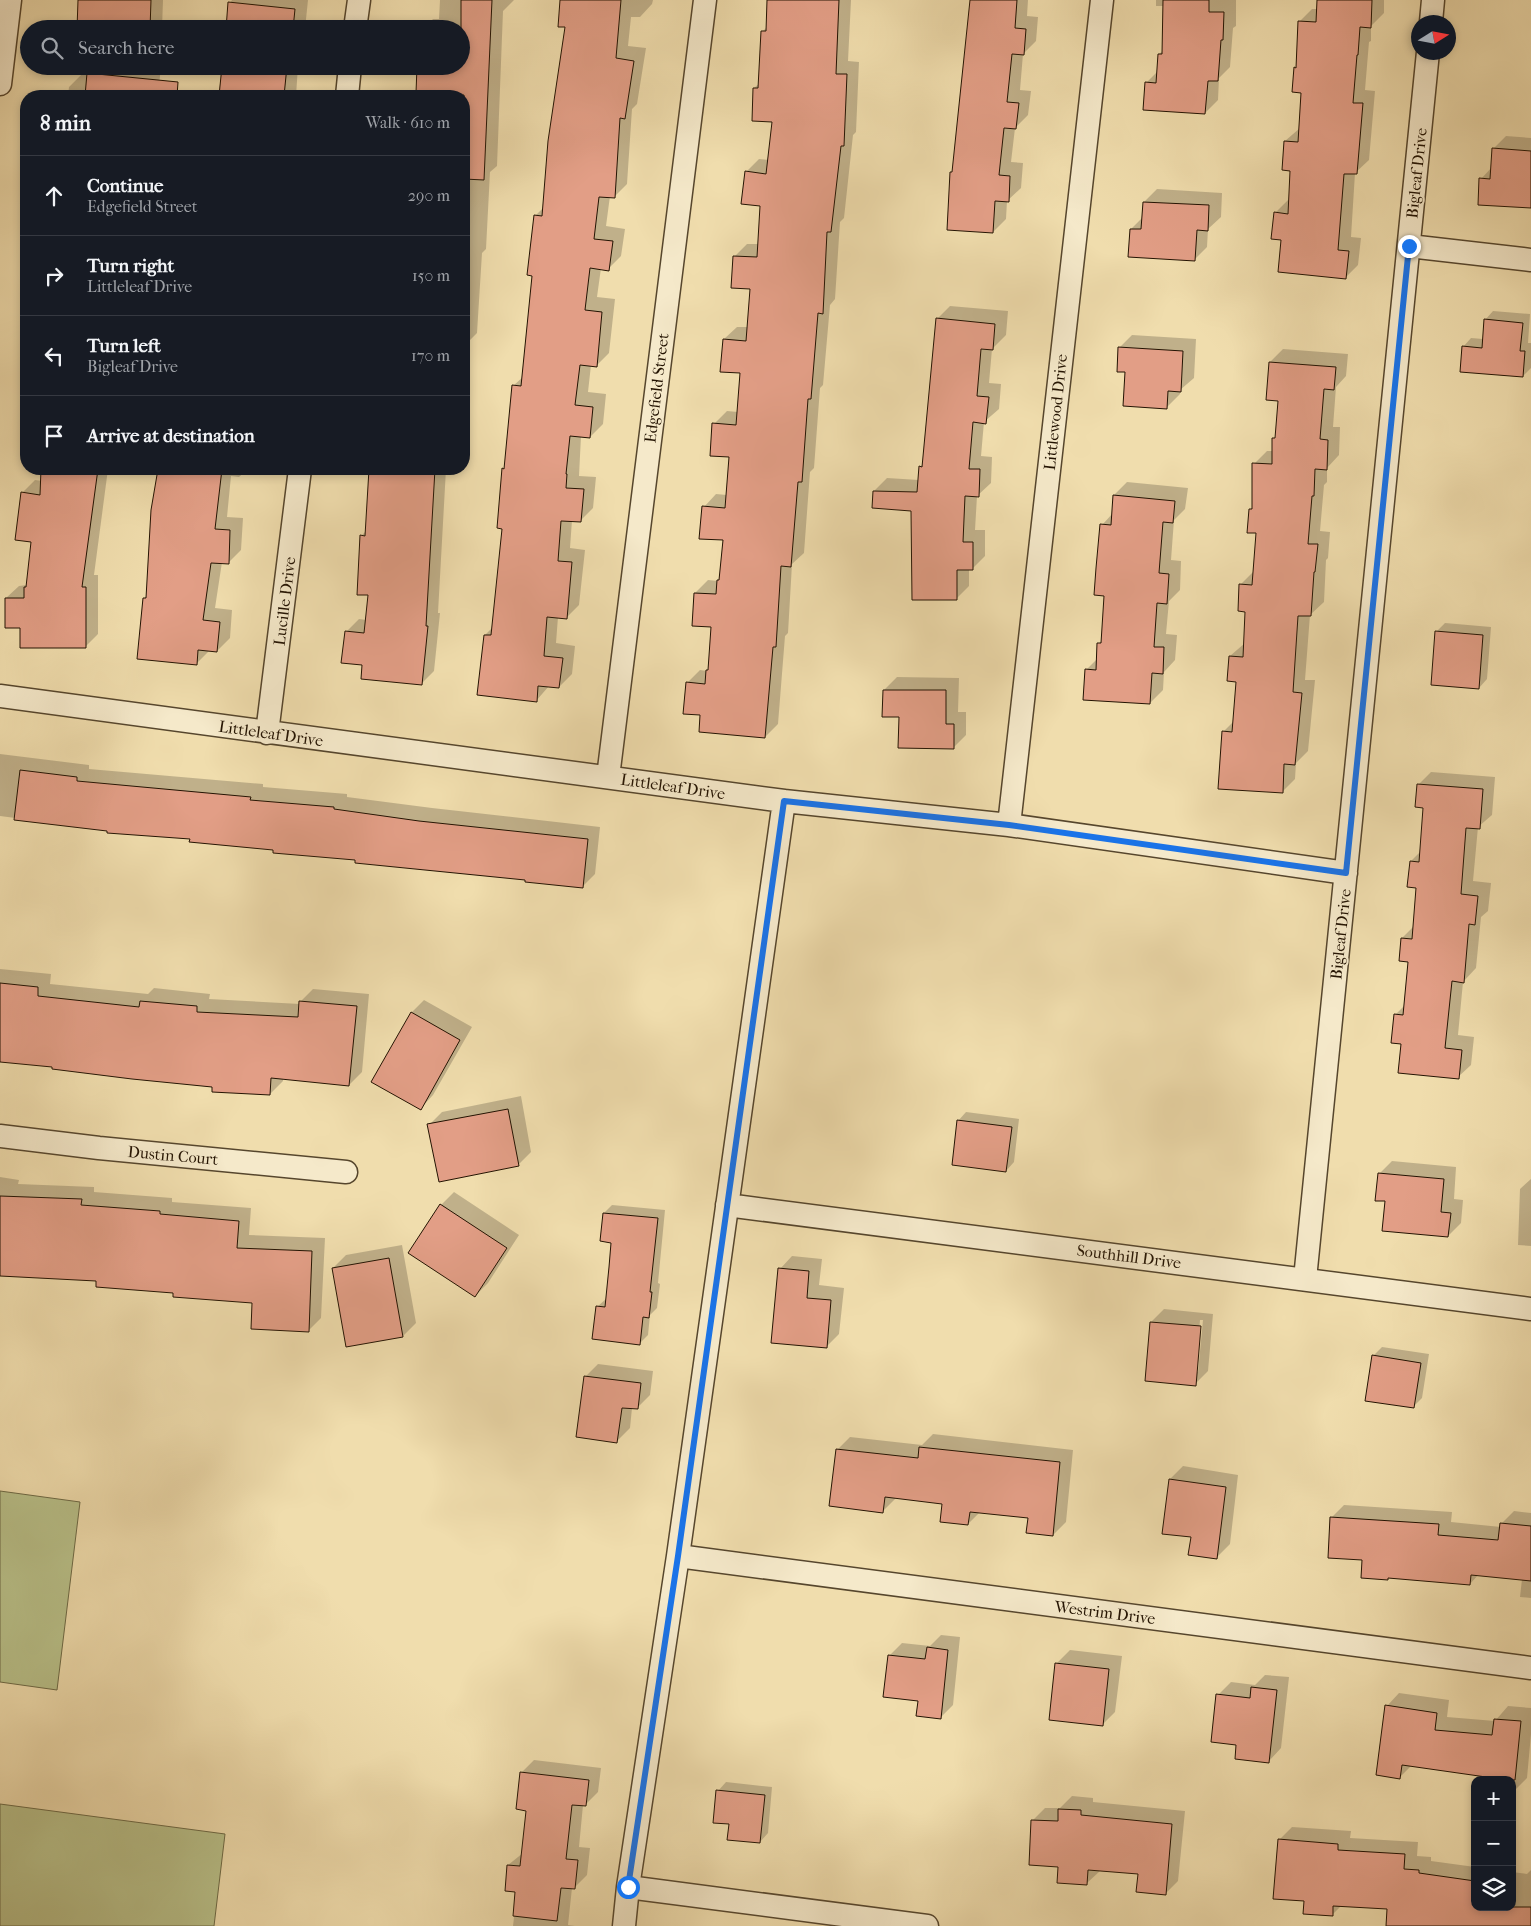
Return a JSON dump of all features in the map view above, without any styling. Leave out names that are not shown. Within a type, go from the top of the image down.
[{"type":"street","points":[[0,84],[10,0]]},
{"type":"street","points":[[356,20],[358,0]]},
{"type":"street","name":"Edgefield Street","points":[[608,777],[705,0]]},
{"type":"street","name":"Littlewood Drive","points":[[1009,825],[1102,0]]},
{"type":"street","points":[[1432,15],[1433,0]]},
{"type":"street","name":"Bigleaf Drive","points":[[1305,1279],[1427,60]]},
{"type":"street","points":[[347,90],[349,75]]},
{"type":"street","points":[[1409,246],[1531,260]]},
{"type":"street","name":"Lucille Drive","points":[[267,733],[299,475]]},
{"type":"street","name":"Littleleaf Drive","points":[[0,696],[784,801],[1009,825],[1346,873]]},
{"type":"street","points":[[624,1926],[628,1887],[678,1556],[784,801]]},
{"type":"street","name":"Dustin Court","points":[[0,1136],[99,1148],[346,1172]]},
{"type":"street","name":"Southhill Drive","points":[[728,1205],[1531,1309]]},
{"type":"street","name":"Westrim Drive","points":[[678,1556],[1531,1668]]},
{"type":"street","points":[[628,1887],[927,1926]]},
{"type":"green space","points":[[0,1491],[80,1502],[57,1690],[0,1682]]},
{"type":"green space","points":[[0,1804],[225,1834],[214,1926],[0,1926]]},
{"type":"building","points":[[78,0],[151,0],[150,20],[77,20]]},
{"type":"building","points":[[461,0],[492,0],[484,180],[470,179],[470,90],[416,90],[417,75],[470,75],[470,20],[461,20]]},
{"type":"building","points":[[560,0],[621,0],[616,58],[634,61],[625,119],[620,118],[615,198],[599,197],[594,239],[613,241],[609,271],[590,268],[585,310],[602,312],[597,367],[580,365],[575,405],[593,407],[590,438],[570,436],[566,488],[584,489],[581,522],[561,521],[558,561],[572,562],[567,619],[547,617],[544,656],[563,658],[559,688],[538,686],[537,702],[477,695],[484,635],[491,635],[502,529],[497,528],[502,468],[504,469],[512,385],[521,386],[532,276],[527,275],[534,215],[542,216],[548,141],[565,27],[558,27]]},
{"type":"building","points":[[767,0],[839,0],[836,74],[847,74],[844,146],[841,146],[831,232],[827,232],[823,314],[818,313],[811,399],[808,399],[802,482],[798,482],[791,567],[781,566],[776,647],[773,647],[765,738],[699,732],[700,715],[683,714],[686,682],[705,684],[706,670],[708,670],[711,627],[692,626],[694,593],[716,594],[723,540],[699,539],[702,506],[725,508],[729,457],[710,456],[712,423],[736,425],[740,373],[720,372],[723,339],[746,341],[750,289],[731,288],[733,256],[757,257],[760,206],[741,204],[745,171],[766,174],[772,122],[752,121],[753,88],[758,88],[761,31],[766,31]]},
{"type":"building","points":[[970,0],[1017,0],[1015,28],[1026,29],[1024,55],[1012,54],[1007,102],[1019,103],[1016,129],[1004,128],[999,175],[1010,176],[1009,202],[995,201],[993,233],[947,230],[950,172],[952,172]]},
{"type":"building","points":[[1163,0],[1209,0],[1209,12],[1224,12],[1218,81],[1208,81],[1205,114],[1143,110],[1145,82],[1156,83],[1158,54],[1162,54]]},
{"type":"building","points":[[1317,0],[1372,0],[1371,28],[1360,27],[1357,55],[1353,103],[1363,103],[1357,174],[1344,174],[1338,250],[1349,251],[1346,279],[1278,272],[1281,240],[1271,239],[1274,212],[1288,214],[1290,171],[1282,170],[1284,141],[1298,142],[1301,93],[1292,92],[1294,67],[1296,68],[1298,21],[1316,22]]},
{"type":"building","points":[[228,2],[295,9],[294,20],[227,20]]},
{"type":"building","points":[[87,75],[107,75],[178,82],[177,90],[86,90]]},
{"type":"building","points":[[221,75],[286,75],[285,90],[220,90]]},
{"type":"building","points":[[1492,148],[1531,151],[1531,208],[1478,205],[1479,178],[1490,179]]},
{"type":"building","points":[[1143,202],[1209,205],[1208,231],[1197,230],[1195,261],[1128,257],[1130,229],[1141,229]]},
{"type":"building","points":[[936,318],[995,324],[993,350],[981,349],[977,396],[989,397],[986,424],[973,422],[969,469],[980,469],[979,497],[965,496],[963,542],[973,542],[973,570],[957,570],[957,600],[912,600],[911,511],[872,508],[873,491],[917,492],[919,466],[922,467]]},
{"type":"building","points":[[1484,319],[1523,323],[1520,351],[1525,351],[1523,377],[1460,372],[1462,346],[1482,348]]},
{"type":"building","points":[[1118,347],[1183,351],[1181,392],[1168,391],[1167,409],[1123,406],[1125,372],[1117,372]]},
{"type":"building","points":[[1269,362],[1336,367],[1334,390],[1324,389],[1320,439],[1328,440],[1327,470],[1315,469],[1314,496],[1312,496],[1308,544],[1318,544],[1311,616],[1298,616],[1293,692],[1302,693],[1295,765],[1284,764],[1283,793],[1218,789],[1222,731],[1232,732],[1236,682],[1227,681],[1229,656],[1243,657],[1245,612],[1238,611],[1239,584],[1252,585],[1256,533],[1247,533],[1249,509],[1252,509],[1252,463],[1272,464],[1272,438],[1275,438],[1278,401],[1266,400]]},
{"type":"building","points":[[41,475],[97,475],[82,587],[86,587],[86,648],[20,648],[20,628],[5,628],[5,598],[24,598],[24,587],[26,587],[31,542],[15,540],[21,492],[40,495]]},
{"type":"building","points":[[157,475],[221,475],[215,529],[230,530],[229,564],[211,563],[203,620],[220,622],[217,652],[198,650],[197,665],[137,659],[143,598],[146,598],[151,510]]},
{"type":"building","points":[[369,475],[435,475],[426,626],[428,626],[422,685],[361,679],[362,665],[341,663],[345,631],[364,633],[368,595],[357,595],[360,535],[365,536]]},
{"type":"building","points":[[1113,495],[1175,501],[1173,523],[1163,522],[1159,573],[1169,574],[1167,604],[1157,603],[1154,647],[1164,647],[1163,674],[1152,673],[1150,704],[1083,700],[1085,669],[1096,670],[1097,643],[1101,643],[1104,596],[1094,595],[1096,568],[1100,524],[1111,525]]},
{"type":"building","points":[[1435,631],[1483,635],[1479,689],[1431,685]]},
{"type":"building","points":[[883,690],[946,690],[946,724],[954,724],[954,749],[898,748],[899,717],[882,717]]},
{"type":"building","points":[[20,770],[77,777],[77,781],[251,797],[250,800],[334,807],[334,809],[419,821],[588,839],[583,888],[525,882],[525,880],[355,863],[355,860],[273,853],[273,850],[189,842],[190,839],[107,833],[107,831],[14,820]]},
{"type":"building","points":[[1417,784],[1483,789],[1480,829],[1466,828],[1461,894],[1478,896],[1475,925],[1469,924],[1464,983],[1452,981],[1445,1048],[1462,1050],[1459,1079],[1398,1073],[1401,1044],[1391,1043],[1394,1014],[1403,1015],[1408,962],[1399,961],[1401,938],[1412,939],[1416,888],[1407,887],[1410,861],[1419,862],[1423,808],[1415,807]]},
{"type":"building","points":[[0,983],[38,987],[38,996],[139,1007],[140,1001],[197,1006],[197,1012],[298,1017],[299,1001],[357,1006],[349,1086],[271,1078],[270,1095],[212,1092],[212,1087],[0,1062]]},
{"type":"building","points":[[411,1012],[460,1040],[421,1110],[371,1082]]},
{"type":"building","points":[[508,1109],[519,1166],[439,1182],[427,1124]]},
{"type":"building","points":[[957,1120],[1012,1127],[1006,1172],[952,1165]]},
{"type":"building","points":[[1378,1173],[1444,1179],[1441,1212],[1451,1213],[1448,1237],[1382,1231],[1385,1201],[1375,1201]]},
{"type":"building","points":[[0,1196],[82,1199],[81,1205],[160,1211],[160,1214],[239,1221],[237,1248],[312,1251],[309,1332],[251,1329],[252,1303],[173,1297],[173,1293],[96,1287],[96,1281],[0,1276]]},
{"type":"building","points":[[440,1204],[507,1248],[475,1297],[408,1253]]},
{"type":"building","points":[[603,1213],[658,1218],[649,1318],[643,1317],[640,1345],[592,1339],[596,1306],[605,1307],[609,1267],[611,1243],[600,1241]]},
{"type":"building","points":[[389,1258],[403,1337],[346,1347],[332,1268]]},
{"type":"building","points":[[778,1268],[809,1271],[807,1298],[831,1300],[827,1348],[771,1343]]},
{"type":"building","points":[[1150,1322],[1201,1326],[1196,1386],[1145,1381]]},
{"type":"building","points":[[1372,1355],[1421,1363],[1414,1408],[1365,1401]]},
{"type":"building","points":[[584,1376],[641,1383],[638,1409],[622,1408],[617,1443],[576,1437]]},
{"type":"building","points":[[919,1447],[1060,1462],[1053,1536],[1026,1533],[1028,1518],[970,1512],[968,1525],[940,1522],[942,1504],[885,1497],[883,1513],[829,1506],[836,1449],[918,1458]]},
{"type":"building","points":[[1169,1479],[1226,1487],[1217,1559],[1188,1555],[1191,1537],[1162,1534]]},
{"type":"building","points":[[1330,1517],[1439,1524],[1438,1535],[1498,1540],[1500,1523],[1531,1526],[1531,1581],[1471,1575],[1470,1585],[1388,1578],[1388,1580],[1361,1578],[1362,1560],[1328,1558]]},
{"type":"building","points":[[927,1647],[948,1650],[941,1719],[916,1716],[918,1701],[883,1697],[888,1655],[925,1659]]},
{"type":"building","points":[[1055,1663],[1109,1669],[1103,1726],[1049,1720]]},
{"type":"building","points":[[1251,1687],[1277,1690],[1269,1763],[1235,1759],[1236,1745],[1211,1742],[1216,1694],[1250,1698]]},
{"type":"building","points":[[1385,1705],[1437,1713],[1435,1730],[1492,1735],[1494,1719],[1521,1721],[1515,1776],[1479,1776],[1402,1765],[1400,1779],[1376,1775]]},
{"type":"building","points":[[520,1772],[589,1780],[586,1806],[572,1805],[566,1859],[578,1860],[575,1889],[561,1888],[557,1921],[513,1916],[515,1892],[505,1891],[507,1865],[520,1866],[526,1811],[516,1809]]},
{"type":"building","points":[[716,1790],[765,1795],[760,1843],[727,1840],[729,1824],[713,1823]]},
{"type":"building","points":[[1058,1809],[1081,1810],[1081,1815],[1172,1824],[1166,1895],[1136,1892],[1138,1874],[1088,1870],[1087,1885],[1057,1883],[1058,1867],[1029,1865],[1031,1820],[1058,1821]]},
{"type":"building","points":[[1278,1839],[1338,1844],[1338,1850],[1405,1854],[1404,1869],[1419,1870],[1419,1873],[1471,1880],[1471,1911],[1516,1911],[1516,1907],[1531,1907],[1531,1926],[1386,1926],[1387,1909],[1333,1906],[1333,1916],[1303,1914],[1304,1901],[1273,1899]]},
{"type":"route","points":[[628,1887],[678,1556],[784,801],[1009,825],[1346,873],[1409,246]]}]
